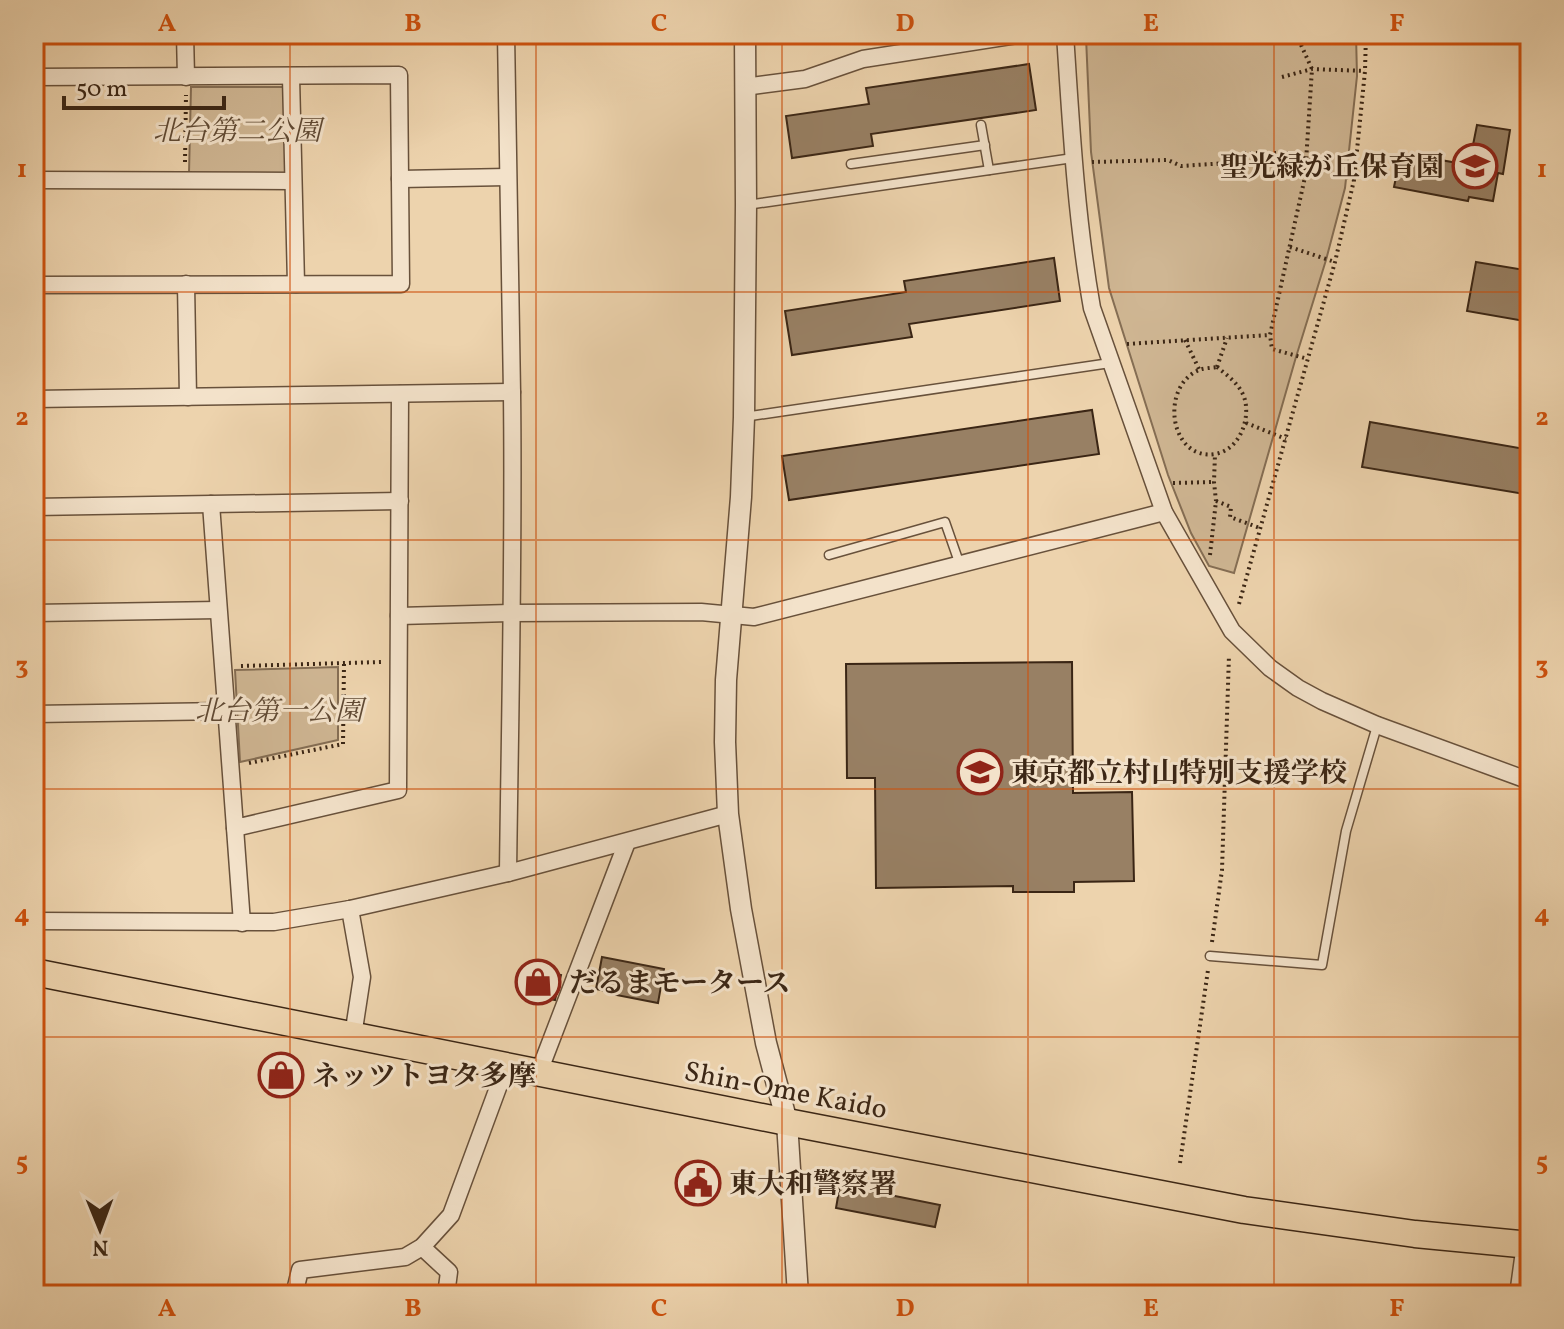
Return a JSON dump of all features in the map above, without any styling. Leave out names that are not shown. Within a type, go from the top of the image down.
[{"type":"main road","name":"Shin-Ome Kaido","points":[[34,972],[1244,1210],[1415,1234],[1527,1244]]},
{"type":"street","points":[[185,34],[186,77]]},
{"type":"street","points":[[506,34],[512,392],[508,873]]},
{"type":"street","points":[[745,34],[744,417],[741,497],[726,680],[728,814],[741,909],[766,1043],[787,1122],[798,1295]]},
{"type":"street","points":[[744,87],[805,79],[863,59],[951,40],[1024,34]]},
{"type":"street","points":[[1065,34],[1073,158],[1092,308],[1164,512],[1232,631],[1270,668],[1322,701],[1377,725],[1530,781]]},
{"type":"street","points":[[34,77],[399,75],[401,284],[34,285]]},
{"type":"street","points":[[291,77],[296,284]]},
{"type":"street","points":[[400,179],[507,177]]},
{"type":"street","points":[[34,180],[293,181]]},
{"type":"street","points":[[186,284],[188,397]]},
{"type":"street","points":[[34,399],[512,392]]},
{"type":"street","points":[[235,828],[398,790],[400,394]]},
{"type":"street","points":[[34,507],[400,501]]},
{"type":"street","points":[[211,504],[242,923]]},
{"type":"street","points":[[399,616],[701,612],[754,617],[1164,512]]},
{"type":"street","points":[[34,613],[218,610]]},
{"type":"street","points":[[34,714],[226,711]]},
{"type":"street","points":[[34,921],[274,922],[350,909],[508,873],[728,814]]},
{"type":"street","points":[[539,1072],[627,842]]},
{"type":"street","points":[[350,909],[362,977],[353,1036]]},
{"type":"street","points":[[294,1295],[300,1270],[405,1257],[422,1247],[451,1215],[506,1066]]},
{"type":"street","points":[[1518,1295],[1527,1244]]},
{"type":"street","points":[[422,1247],[449,1272],[446,1295]]},
{"type":"lane","points":[[981,125],[989,170]]},
{"type":"lane","points":[[851,164],[985,145]]},
{"type":"lane","points":[[746,205],[1073,158]]},
{"type":"lane","points":[[744,417],[1110,363]]},
{"type":"lane","points":[[829,555],[945,522],[960,565]]},
{"type":"lane","points":[[1210,956],[1322,965],[1346,831],[1377,725]]},
{"type":"path","points":[[1296,34],[1312,69],[1305,177],[1270,335],[1272,349],[1308,359]]},
{"type":"path","points":[[1180,1163],[1222,870],[1232,631],[1335,262],[1354,180],[1366,34]]},
{"type":"path","points":[[1282,77],[1312,69],[1365,71]]},
{"type":"path","points":[[185,180],[186,77]]},
{"type":"path","points":[[1092,162],[1168,160],[1181,166],[1227,163],[1245,153],[1292,153],[1354,180]]},
{"type":"path","points":[[1290,247],[1335,262]]},
{"type":"path","points":[[1127,344],[1270,335]]},
{"type":"path","points":[[1217,367],[1227,338]]},
{"type":"path","points":[[1185,340],[1199,369]]},
{"type":"path","points":[[1217,367],[1233,379],[1245,399],[1246,423],[1238,439],[1229,449],[1215,454],[1194,450],[1182,440],[1173,420],[1183,381],[1199,369],[1217,367]]},
{"type":"path","points":[[1246,423],[1286,439]]},
{"type":"path","points":[[1209,566],[1216,501],[1215,454]]},
{"type":"path","points":[[1171,483],[1214,482]]},
{"type":"path","points":[[1216,501],[1231,507],[1230,517],[1260,528]]},
{"type":"path","points":[[223,666],[399,661]]},
{"type":"path","points":[[231,767],[343,744],[344,664]]},
{"type":"green space","points":[[1107,34],[1356,34],[1357,76],[1345,188],[1234,573],[1209,566],[1191,533],[1168,475],[1109,288],[1091,152],[1086,37]]},
{"type":"green space","name":"北台第二公園","points":[[191,87],[285,87],[285,174],[189,173]]},
{"type":"green space","name":"北台第一公園","points":[[338,667],[338,740],[240,762],[235,670]]},
{"type":"building","points":[[1029,64],[1036,110],[871,134],[873,146],[792,158],[786,116],[869,104],[866,88]]},
{"type":"building","points":[[1477,125],[1510,130],[1503,174],[1498,173],[1493,201],[1469,197],[1468,201],[1394,187],[1401,153],[1469,165]]},
{"type":"building","points":[[1054,258],[1060,301],[909,324],[912,337],[792,355],[785,311],[906,292],[904,281]]},
{"type":"building","points":[[1476,262],[1530,271],[1530,322],[1467,311]]},
{"type":"building","points":[[1092,410],[1099,454],[789,500],[782,456]]},
{"type":"building","points":[[1370,422],[1530,450],[1530,495],[1362,467]]},
{"type":"building","points":[[1072,662],[1073,793],[1132,792],[1134,881],[1074,882],[1074,892],[1013,892],[1013,886],[876,888],[875,778],[847,778],[846,664]]},
{"type":"building","points":[[602,957],[664,969],[658,1003],[596,989]]},
{"type":"building","points":[[522,967],[561,975],[555,1000],[518,992]]},
{"type":"building","points":[[840,1185],[940,1205],[935,1227],[836,1208]]},
{"type":"place","name":"聖光緑が丘保育園","points":[[1475,166]]},
{"type":"place","name":"東京都立村山特別支援学校","points":[[980,772]]},
{"type":"place","name":"だるまモータース","points":[[538,982]]},
{"type":"place","name":"ネッツトヨタ多摩","points":[[281,1075]]},
{"type":"place","name":"東大和警察署","points":[[698,1183]]}]
